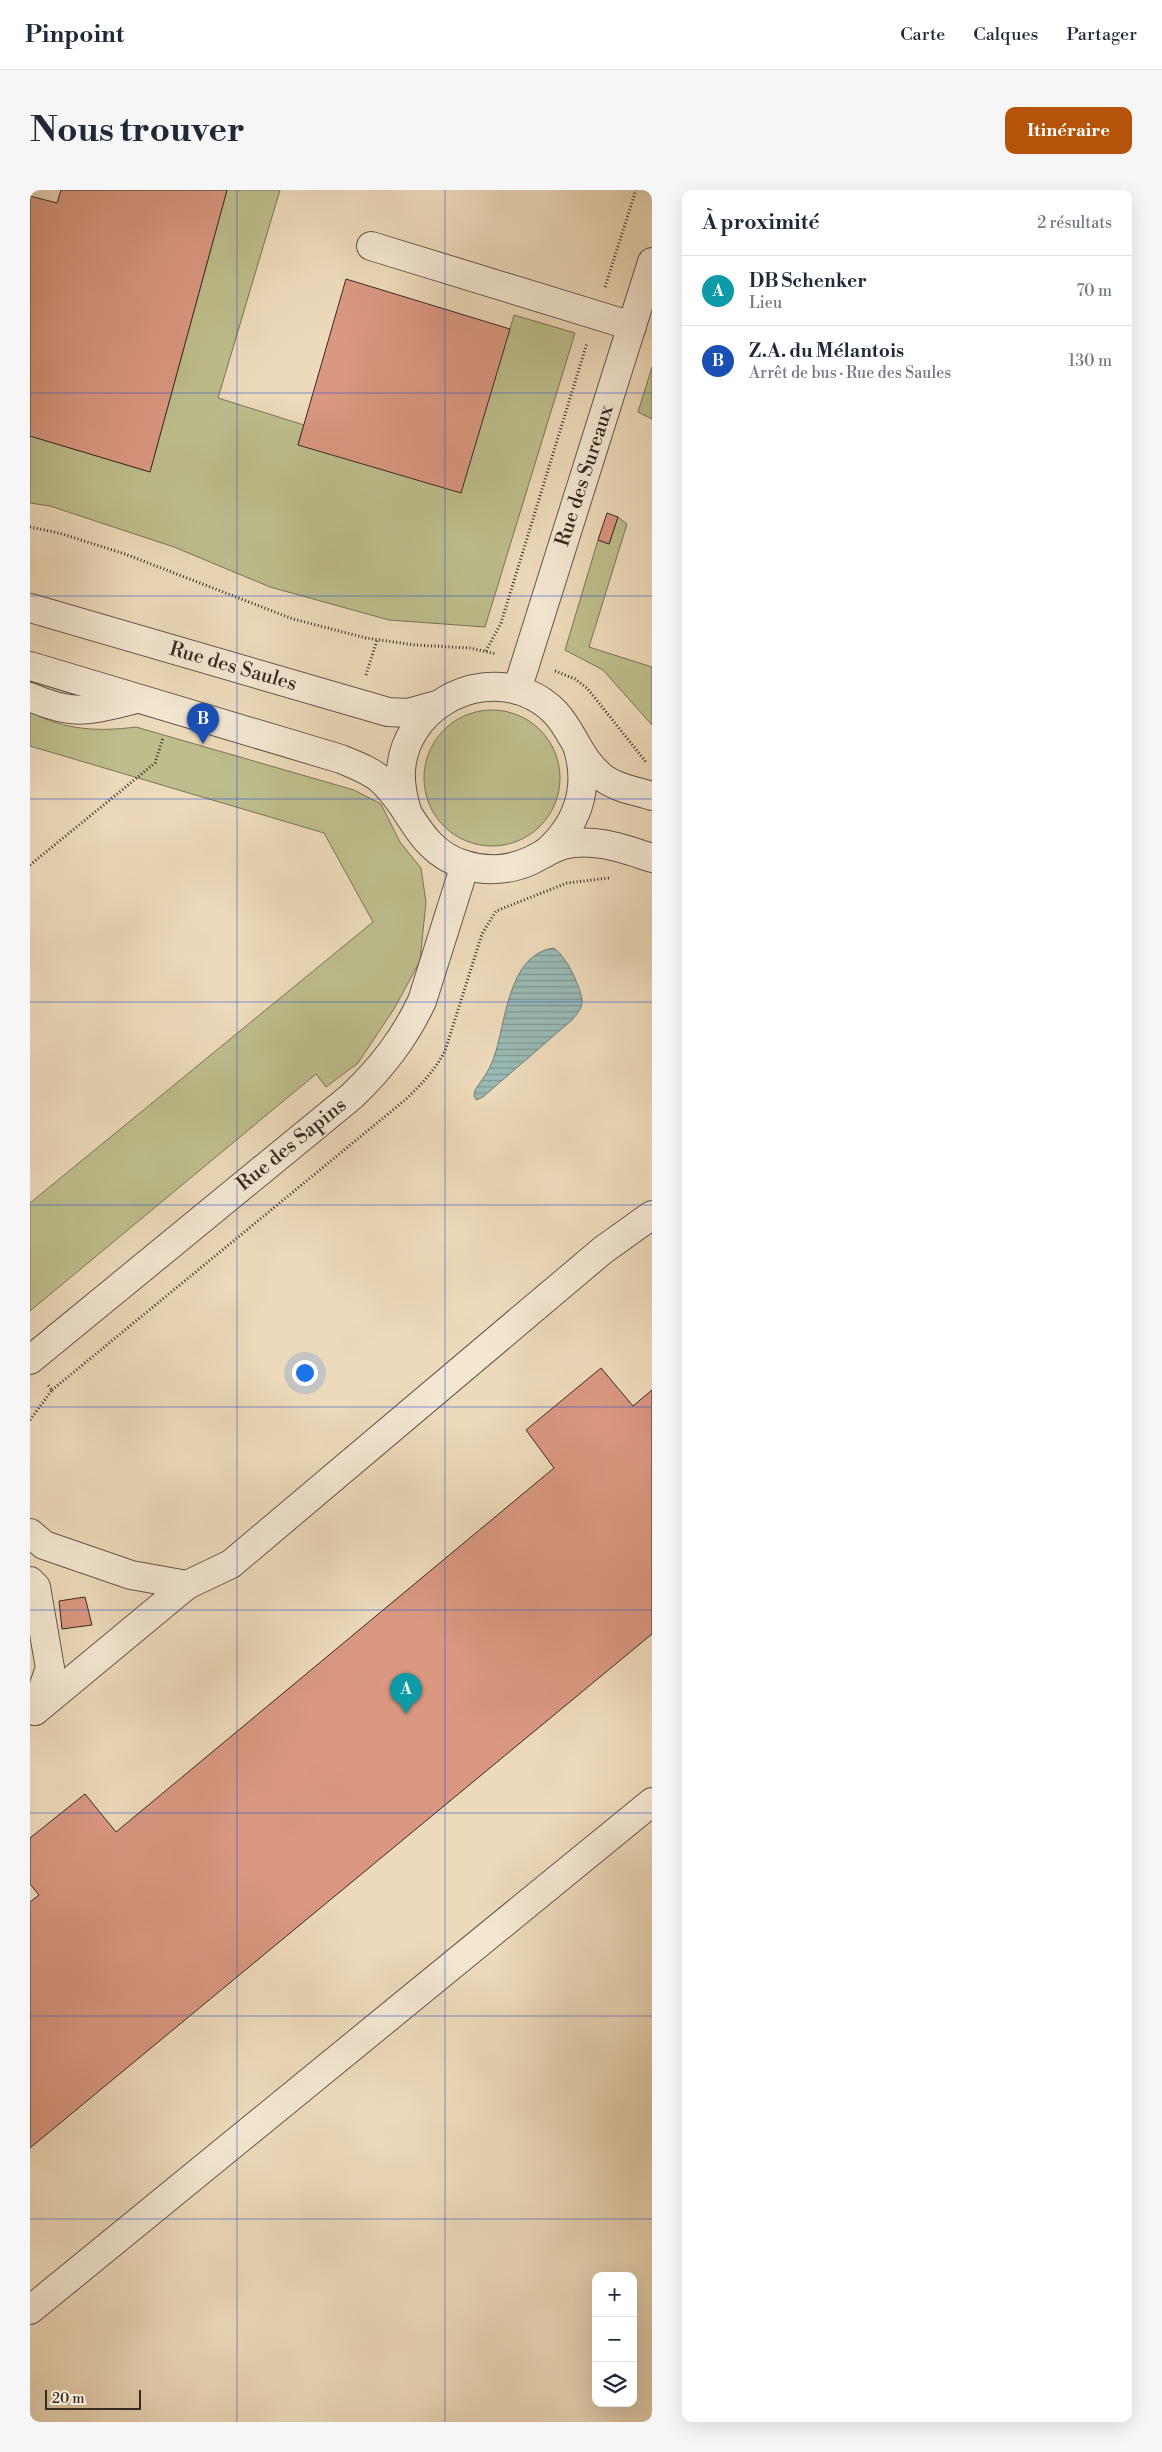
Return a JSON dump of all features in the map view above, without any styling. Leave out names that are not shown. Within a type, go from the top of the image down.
[{"type":"street","points":[[371,246],[632,326]]},
{"type":"street","name":"Rue des Sureaux","points":[[517,690],[652,262]]},
{"type":"street","name":"Rue des Saules","points":[[30,608],[388,712],[408,713],[437,705],[464,691],[479,688],[494,686],[517,690],[538,699],[551,708],[571,731],[577,745],[592,767],[604,778],[620,786],[652,796]]},
{"type":"street","name":"Rue des Saules","points":[[30,666],[341,759],[363,768],[381,780],[407,812],[418,832],[433,848],[465,865],[487,869],[502,869],[524,863],[562,845],[582,842],[602,843],[652,858]]},
{"type":"street","points":[[30,697],[68,710],[79,711],[140,699]]},
{"type":"street","name":"Rue des Saules","points":[[407,812],[401,784],[404,754],[416,728],[437,705]]},
{"type":"street","name":"Rue des Saules","points":[[543,854],[564,833],[579,806],[583,775],[577,745]]},
{"type":"street","name":"Rue des Sapins","points":[[35,1368],[352,1096],[388,1060],[412,1022],[422,1001],[465,865]]},
{"type":"street","points":[[32,1713],[187,1585],[231,1564],[603,1250],[652,1215]]},
{"type":"street","points":[[30,1533],[44,1545],[131,1576],[187,1585]]},
{"type":"street","points":[[30,1582],[36,1587],[50,1668],[32,1713]]},
{"type":"street","points":[[30,2310],[652,1802]]},
{"type":"path","points":[[486,651],[501,623],[636,190]]},
{"type":"path","points":[[30,527],[59,533],[126,554],[293,619],[390,642],[486,651],[560,672],[587,688],[650,768]]},
{"type":"path","points":[[30,866],[154,763],[173,708]]},
{"type":"path","points":[[30,1420],[52,1390],[35,1368]]},
{"type":"green space","points":[[227,190],[280,190],[218,398],[304,425],[298,444],[510,329],[514,315],[575,333],[485,627],[389,620],[270,587],[174,547],[50,506],[30,503],[30,436],[150,472]]},
{"type":"green space","points":[[652,367],[652,419],[638,412]]},
{"type":"green space","points":[[618,517],[627,524],[589,647],[652,667],[652,725],[603,670],[565,650],[598,540],[609,544]]},
{"type":"green space","points":[[492,710],[518,715],[530,721],[540,730],[549,740],[555,752],[560,778],[555,804],[549,816],[540,826],[530,835],[518,841],[492,846],[466,841],[454,835],[444,826],[435,816],[429,804],[424,778],[429,752],[435,740],[444,730],[454,721],[466,715]]},
{"type":"green space","points":[[30,712],[56,723],[82,728],[136,727],[354,790],[381,804],[400,842],[421,868],[426,902],[420,961],[394,1009],[358,1063],[326,1087],[316,1074],[30,1311],[30,1203],[373,922],[324,833],[30,746]]},
{"type":"water","points":[[553,948],[562,956],[575,978],[582,999],[581,1008],[572,1020],[483,1097],[476,1100],[475,1090],[493,1060],[517,977],[526,964],[538,953]]},
{"type":"building","points":[[61,190],[227,190],[150,472],[30,436],[30,196],[57,203]]},
{"type":"building","points":[[346,279],[510,329],[461,493],[298,445]]},
{"type":"building","points":[[607,513],[618,517],[609,544],[598,540]]},
{"type":"building","points":[[601,1368],[633,1406],[652,1390],[652,1634],[30,2148],[30,1902],[39,1895],[30,1884],[30,1838],[85,1794],[116,1832],[554,1468],[526,1430]]},
{"type":"building","points":[[85,1597],[92,1625],[62,1629],[59,1601]]},
{"type":"place","name":"Z.A. du Mélantois","points":[[203,744]]},
{"type":"place","name":"DB Schenker","points":[[406,1714]]}]
